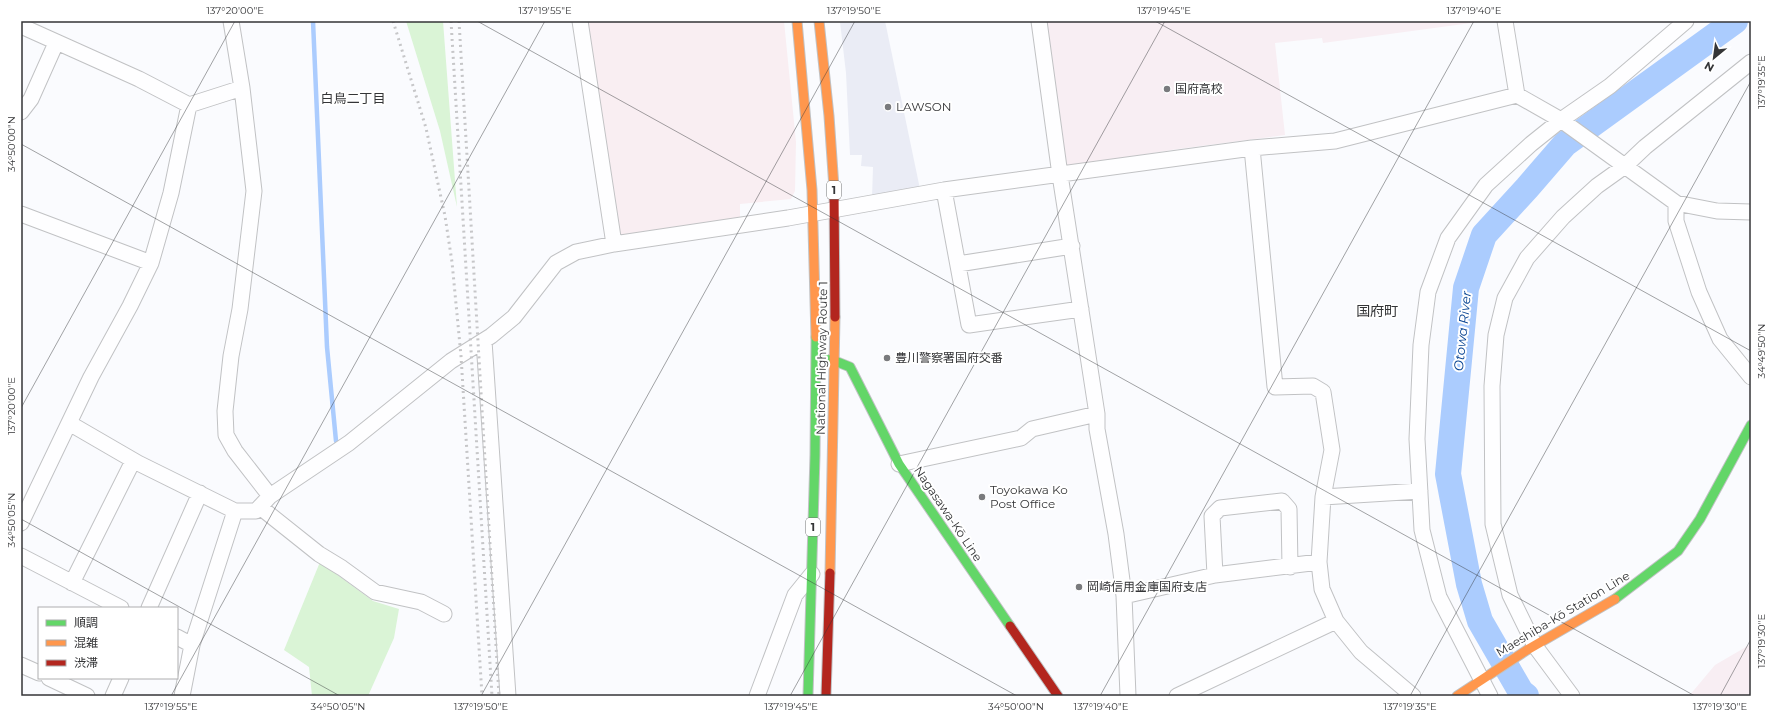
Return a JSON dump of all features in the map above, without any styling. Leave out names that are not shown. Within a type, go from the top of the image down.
[{"type":"main road","name":"National Highway Route 1","points":[[797,21],[807,124],[813,213],[816,358],[808,696]]},
{"type":"main road","name":"National Highway Route 1","points":[[819,21],[830,122],[835,210],[835,361],[826,696]]},
{"type":"main road","name":"Nagasawa-Kō Line","points":[[816,358],[835,361],[850,367],[900,464],[1053,694]]},
{"type":"main road","name":"Maeshiba-Kō Station Line","points":[[1457,696],[1482,678],[1612,601],[1678,551],[1700,519],[1747,442],[1751,425]]},
{"type":"street","points":[[231,21],[242,88],[254,191],[240,309],[231,356],[224,411],[226,435],[265,501],[319,554],[342,568],[375,592],[421,602],[444,614]]},
{"type":"street","points":[[580,21],[614,244]]},
{"type":"street","points":[[1039,21],[1060,175],[1097,414],[1097,429],[1116,534],[1124,596],[1128,696]]},
{"type":"street","points":[[1505,21],[1517,96]]},
{"type":"street","points":[[1490,696],[1482,678],[1470,661],[1439,598],[1422,530],[1417,439],[1421,345],[1428,292],[1448,238],[1486,185],[1531,144],[1565,122],[1686,21]]},
{"type":"street","points":[[21,26],[139,79],[189,105],[242,88]]},
{"type":"street","points":[[21,112],[30,99],[56,43]]},
{"type":"street","points":[[1572,696],[1531,648],[1510,595],[1493,524],[1492,386],[1496,335],[1505,298],[1527,258],[1563,217],[1622,164],[1646,147],[1751,62]]},
{"type":"street","points":[[69,423],[133,461],[234,511],[256,511],[265,501],[349,443],[451,361],[484,341],[514,317],[556,263],[576,252],[614,244],[788,218],[944,190],[1252,148],[1335,141],[1517,96],[1565,122],[1676,203],[1717,211],[1751,212]]},
{"type":"street","points":[[21,523],[69,423],[151,263],[171,194],[189,105]]},
{"type":"street","points":[[1252,148],[1275,387],[1313,386],[1324,392],[1332,450],[1323,497],[1320,562],[1322,589],[1336,621],[1361,652],[1413,696]]},
{"type":"street","points":[[944,190],[969,325],[1081,309]]},
{"type":"street","points":[[1676,203],[1676,221],[1699,292],[1720,340],[1751,377]]},
{"type":"street","points":[[21,214],[151,263]]},
{"type":"street","points":[[958,264],[1072,246]]},
{"type":"street","points":[[484,341],[508,696]]},
{"type":"street","points":[[900,464],[1021,438],[1032,428],[1097,414]]},
{"type":"street","points":[[72,583],[133,461]]},
{"type":"street","points":[[1323,497],[1420,491]]},
{"type":"street","points":[[149,607],[200,493]]},
{"type":"street","points":[[1215,574],[1212,516],[1220,508],[1282,501],[1289,509],[1290,567]]},
{"type":"street","points":[[182,696],[192,645],[234,511]]},
{"type":"street","points":[[21,556],[119,607]]},
{"type":"street","points":[[1124,596],[1215,574],[1290,567],[1320,562]]},
{"type":"street","points":[[757,696],[795,595],[812,574]]},
{"type":"street","points":[[1177,696],[1336,621]]},
{"type":"street","points":[[178,638],[192,645]]},
{"type":"street","points":[[21,665],[38,673]]},
{"type":"street","points":[[51,679],[87,696]]},
{"type":"street","points":[[113,696],[122,679]]},
{"type":"shaded area","points":[[587,21],[784,21],[796,142],[795,191],[791,199],[740,204],[740,218],[618,236]]},
{"type":"shaded area","points":[[885,21],[920,189],[872,198],[873,167],[861,166],[862,155],[850,155],[846,73],[840,22]]},
{"type":"shaded area","name":"国府高校","points":[[1046,21],[1486,21],[1323,43],[1322,38],[1275,43],[1285,135],[1178,149],[1065,167]]},
{"type":"shaded area","points":[[1751,644],[1751,696],[1689,696],[1715,665]]},
{"type":"green space","points":[[406,21],[443,21],[457,207],[440,131]]},
{"type":"green space","points":[[320,562],[373,601],[399,609],[394,638],[368,696],[312,696],[309,667],[284,650]]},
{"type":"waterway","points":[[313,21],[327,347],[336,441]]},
{"type":"waterway","name":"Otowa River","points":[[1526,696],[1521,692],[1480,621],[1469,584],[1448,474],[1466,288],[1484,235],[1565,144],[1735,21]]},
{"type":"railway","points":[[393,21],[426,128],[445,216],[452,262],[461,356],[482,696]]},
{"type":"railway","points":[[451,21],[492,696]]},
{"type":"railway","points":[[459,21],[499,696]]},
{"type":"traffic: fast","points":[[808,696],[815,455],[816,337]]},
{"type":"traffic: fast","points":[[819,358],[835,361],[850,367],[899,464],[1010,626]]},
{"type":"traffic: fast","points":[[1615,599],[1678,551],[1700,519],[1751,425]]},
{"type":"traffic: slow","points":[[797,21],[812,190],[816,337]]},
{"type":"traffic: slow","points":[[819,21],[829,116],[834,188]]},
{"type":"traffic: slow","points":[[830,573],[835,317]]},
{"type":"traffic: slow","points":[[1457,696],[1527,650],[1615,599]]},
{"type":"traffic: jam","points":[[834,188],[835,317]]},
{"type":"traffic: jam","points":[[826,696],[830,573]]},
{"type":"traffic: jam","points":[[1010,626],[1058,696]]},
{"type":"place","name":"国府高校","points":[[1167,89]]},
{"type":"place","name":"LAWSON","points":[[888,107]]},
{"type":"place","name":"豊川警察署国府交番","points":[[887,358]]},
{"type":"place","name":"Toyokawa Ko Post Office","points":[[982,497]]},
{"type":"place","name":"岡崎信用金庫国府支店","points":[[1079,587]]},
{"type":"district","name":"白鳥二丁目","points":[[353,98]]},
{"type":"district","name":"国府町","points":[[1377,311]]}]
